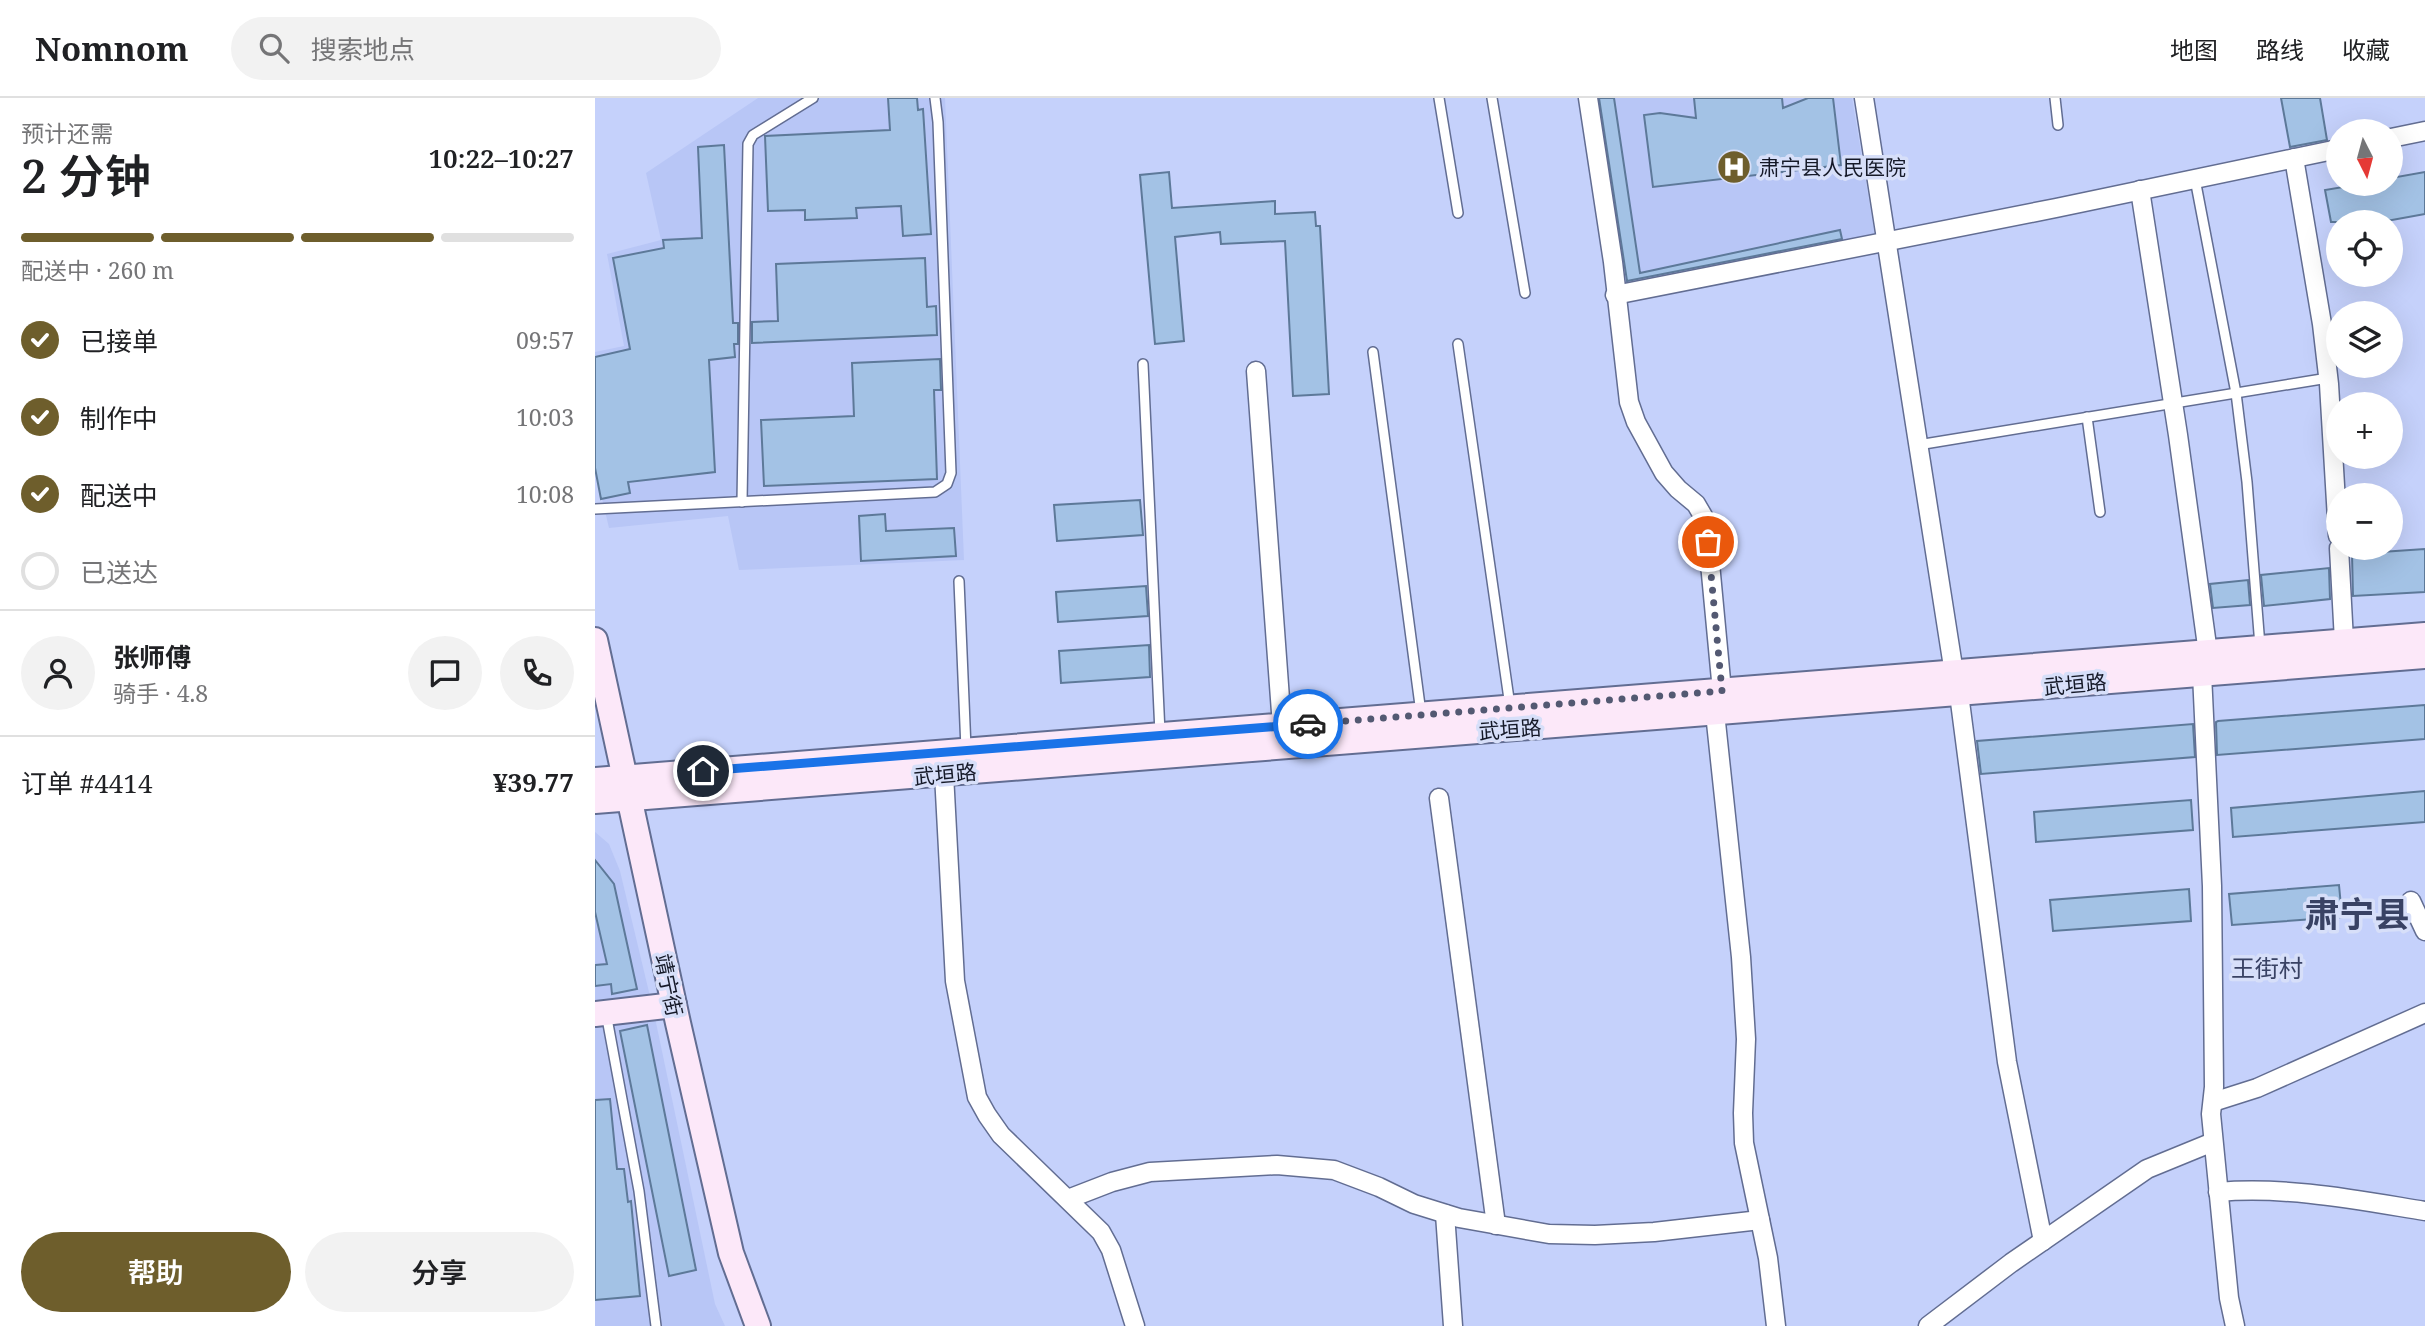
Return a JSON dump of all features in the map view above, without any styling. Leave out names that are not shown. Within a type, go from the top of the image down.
[{"type":"main road","name":"武垣路","points":[[2205,664],[2260,648],[2425,635]]},
{"type":"main road","name":"靖宁街","points":[[595,640],[731,1253],[758,1326]]},
{"type":"main road","name":"武垣路","points":[[595,780],[627,788],[944,774],[1719,702],[1957,683],[2205,664],[2425,656]]},
{"type":"main road","name":"武垣路","points":[[595,801],[627,788],[966,750],[1510,708],[1719,702]]},
{"type":"main road","points":[[601,1013],[674,1005]]},
{"type":"street","points":[[1588,98],[1613,262],[1629,402],[1636,422],[1664,473],[1696,503],[1703,516],[1708,542],[1746,1039],[1744,1143],[1768,1258],[1776,1326]]},
{"type":"street","points":[[1864,98],[1957,683],[2007,1062],[2043,1241]]},
{"type":"street","points":[[2403,136],[2425,131]]},
{"type":"street","points":[[1615,295],[2326,151]]},
{"type":"street","points":[[2294,158],[2326,360]]},
{"type":"street","points":[[2140,190],[2173,403],[2205,664],[2212,886],[2211,1114],[2229,1297],[2235,1326]]},
{"type":"street","points":[[1256,371],[1282,726]]},
{"type":"street","points":[[2328,378],[2335,483]]},
{"type":"street","points":[[2340,560],[2344,642]]},
{"type":"street","points":[[944,774],[955,981],[977,1097],[1001,1135],[1101,1232],[1111,1250],[1135,1326]]},
{"type":"street","points":[[1439,798],[1496,1224]]},
{"type":"street","points":[[2411,901],[2425,931]]},
{"type":"street","points":[[2213,1102],[2257,1088],[2425,1013]]},
{"type":"street","points":[[1932,1325],[2043,1241],[2147,1169],[2213,1142]]},
{"type":"street","points":[[1068,1199],[1112,1182],[1150,1172],[1277,1165],[1334,1170],[1414,1204],[1445,1214],[1549,1234],[1654,1232],[1759,1220]]},
{"type":"street","points":[[2218,1192],[2259,1189],[2425,1211]]},
{"type":"street","points":[[1445,1214],[1453,1326]]},
{"type":"lane","points":[[742,502],[748,144],[753,135],[813,98]]},
{"type":"lane","points":[[595,509],[935,492],[947,484],[951,473],[935,98]]},
{"type":"lane","points":[[1439,98],[1458,213]]},
{"type":"lane","points":[[1492,98],[1525,293]]},
{"type":"lane","points":[[2055,98],[2057,125]]},
{"type":"lane","points":[[2195,179],[2236,393],[2247,482],[2260,648]]},
{"type":"lane","points":[[1458,344],[1510,708]]},
{"type":"lane","points":[[1373,352],[1421,715]]},
{"type":"lane","points":[[1143,364],[1160,735]]},
{"type":"lane","points":[[1918,445],[2328,378]]},
{"type":"lane","points":[[2087,417],[2100,512]]},
{"type":"lane","points":[[959,582],[966,750]]},
{"type":"lane","points":[[601,1013],[639,1191],[656,1326]]},
{"type":"shaded area","points":[[758,98],[945,98],[964,560],[739,570],[728,516],[609,528],[595,469],[595,352],[624,346],[607,254],[661,240],[646,173]]},
{"type":"shaded area","name":"肃宁县人民医院","points":[[1595,98],[1852,98],[1875,236],[1623,289]]},
{"type":"shaded area","points":[[595,832],[609,844],[620,871],[654,1013],[715,1304],[725,1326],[595,1326]]},
{"type":"building","points":[[888,98],[917,98],[918,110],[923,109],[931,234],[903,236],[901,206],[856,208],[857,218],[805,220],[805,210],[768,211],[765,136],[890,130]]},
{"type":"building","points":[[1599,98],[1614,98],[1640,273],[1840,230],[1842,239],[1627,281]]},
{"type":"building","points":[[1694,98],[1782,98],[1783,108],[1808,98],[1833,98],[1841,165],[1653,187],[1644,115],[1660,113],[1696,118]]},
{"type":"building","points":[[2281,98],[2320,98],[2326,140],[2290,147]]},
{"type":"building","points":[[724,145],[733,323],[738,323],[738,344],[734,344],[735,357],[709,360],[715,472],[628,482],[630,493],[601,499],[595,468],[595,357],[630,349],[613,258],[664,248],[663,240],[702,238],[698,147]]},
{"type":"building","points":[[1169,172],[1172,208],[1275,201],[1275,214],[1315,212],[1316,226],[1320,226],[1329,394],[1293,396],[1285,241],[1221,244],[1220,232],[1175,237],[1184,341],[1155,344],[1140,175]]},
{"type":"building","points":[[2425,172],[2425,214],[2403,218],[2403,210],[2329,210],[2326,196],[2403,196],[2403,176]]},
{"type":"building","points":[[925,258],[927,307],[936,306],[937,335],[752,343],[752,322],[778,321],[776,264]]},
{"type":"building","points":[[940,359],[941,390],[934,390],[937,479],[764,486],[761,420],[854,416],[852,363]]},
{"type":"building","points":[[1140,500],[1143,535],[1057,541],[1054,505]]},
{"type":"building","points":[[885,514],[886,531],[954,528],[956,556],[861,561],[859,516]]},
{"type":"building","points":[[2425,549],[2425,592],[2353,596],[2352,560],[2403,560],[2403,551]]},
{"type":"building","points":[[2329,568],[2330,599],[2264,606],[2261,575]]},
{"type":"building","points":[[2248,580],[2250,605],[2213,608],[2210,584]]},
{"type":"building","points":[[1146,586],[1148,616],[1058,622],[1056,592]]},
{"type":"building","points":[[1149,645],[1150,677],[1061,683],[1059,651]]},
{"type":"building","points":[[2425,705],[2425,739],[2217,755],[2218,721]]},
{"type":"building","points":[[2193,724],[2195,757],[1981,774],[1977,741]]},
{"type":"building","points":[[2425,791],[2425,822],[2233,837],[2231,808]]},
{"type":"building","points":[[2191,800],[2193,830],[2036,842],[2034,812]]},
{"type":"building","points":[[595,860],[614,884],[637,989],[612,994],[611,984],[595,986],[595,965],[607,964],[595,912]]},
{"type":"building","points":[[2339,885],[2342,917],[2232,925],[2229,894]]},
{"type":"building","points":[[2189,889],[2191,921],[2053,931],[2050,900]]},
{"type":"building","points":[[647,1025],[696,1270],[669,1276],[620,1031]]},
{"type":"building","points":[[610,1099],[617,1169],[624,1169],[628,1202],[631,1201],[640,1296],[595,1300],[595,1100]]},
{"type":"way so far","points":[[1308,724],[1722,691],[1708,542]]},
{"type":"place","name":"肃宁县人民医院","points":[[1734,167]]},
{"type":"district","name":"肃宁县","points":[[2357,913]]},
{"type":"district","name":"王街村","points":[[2267,967]]},
{"type":"route","points":[[703,771],[1308,724]]}]
